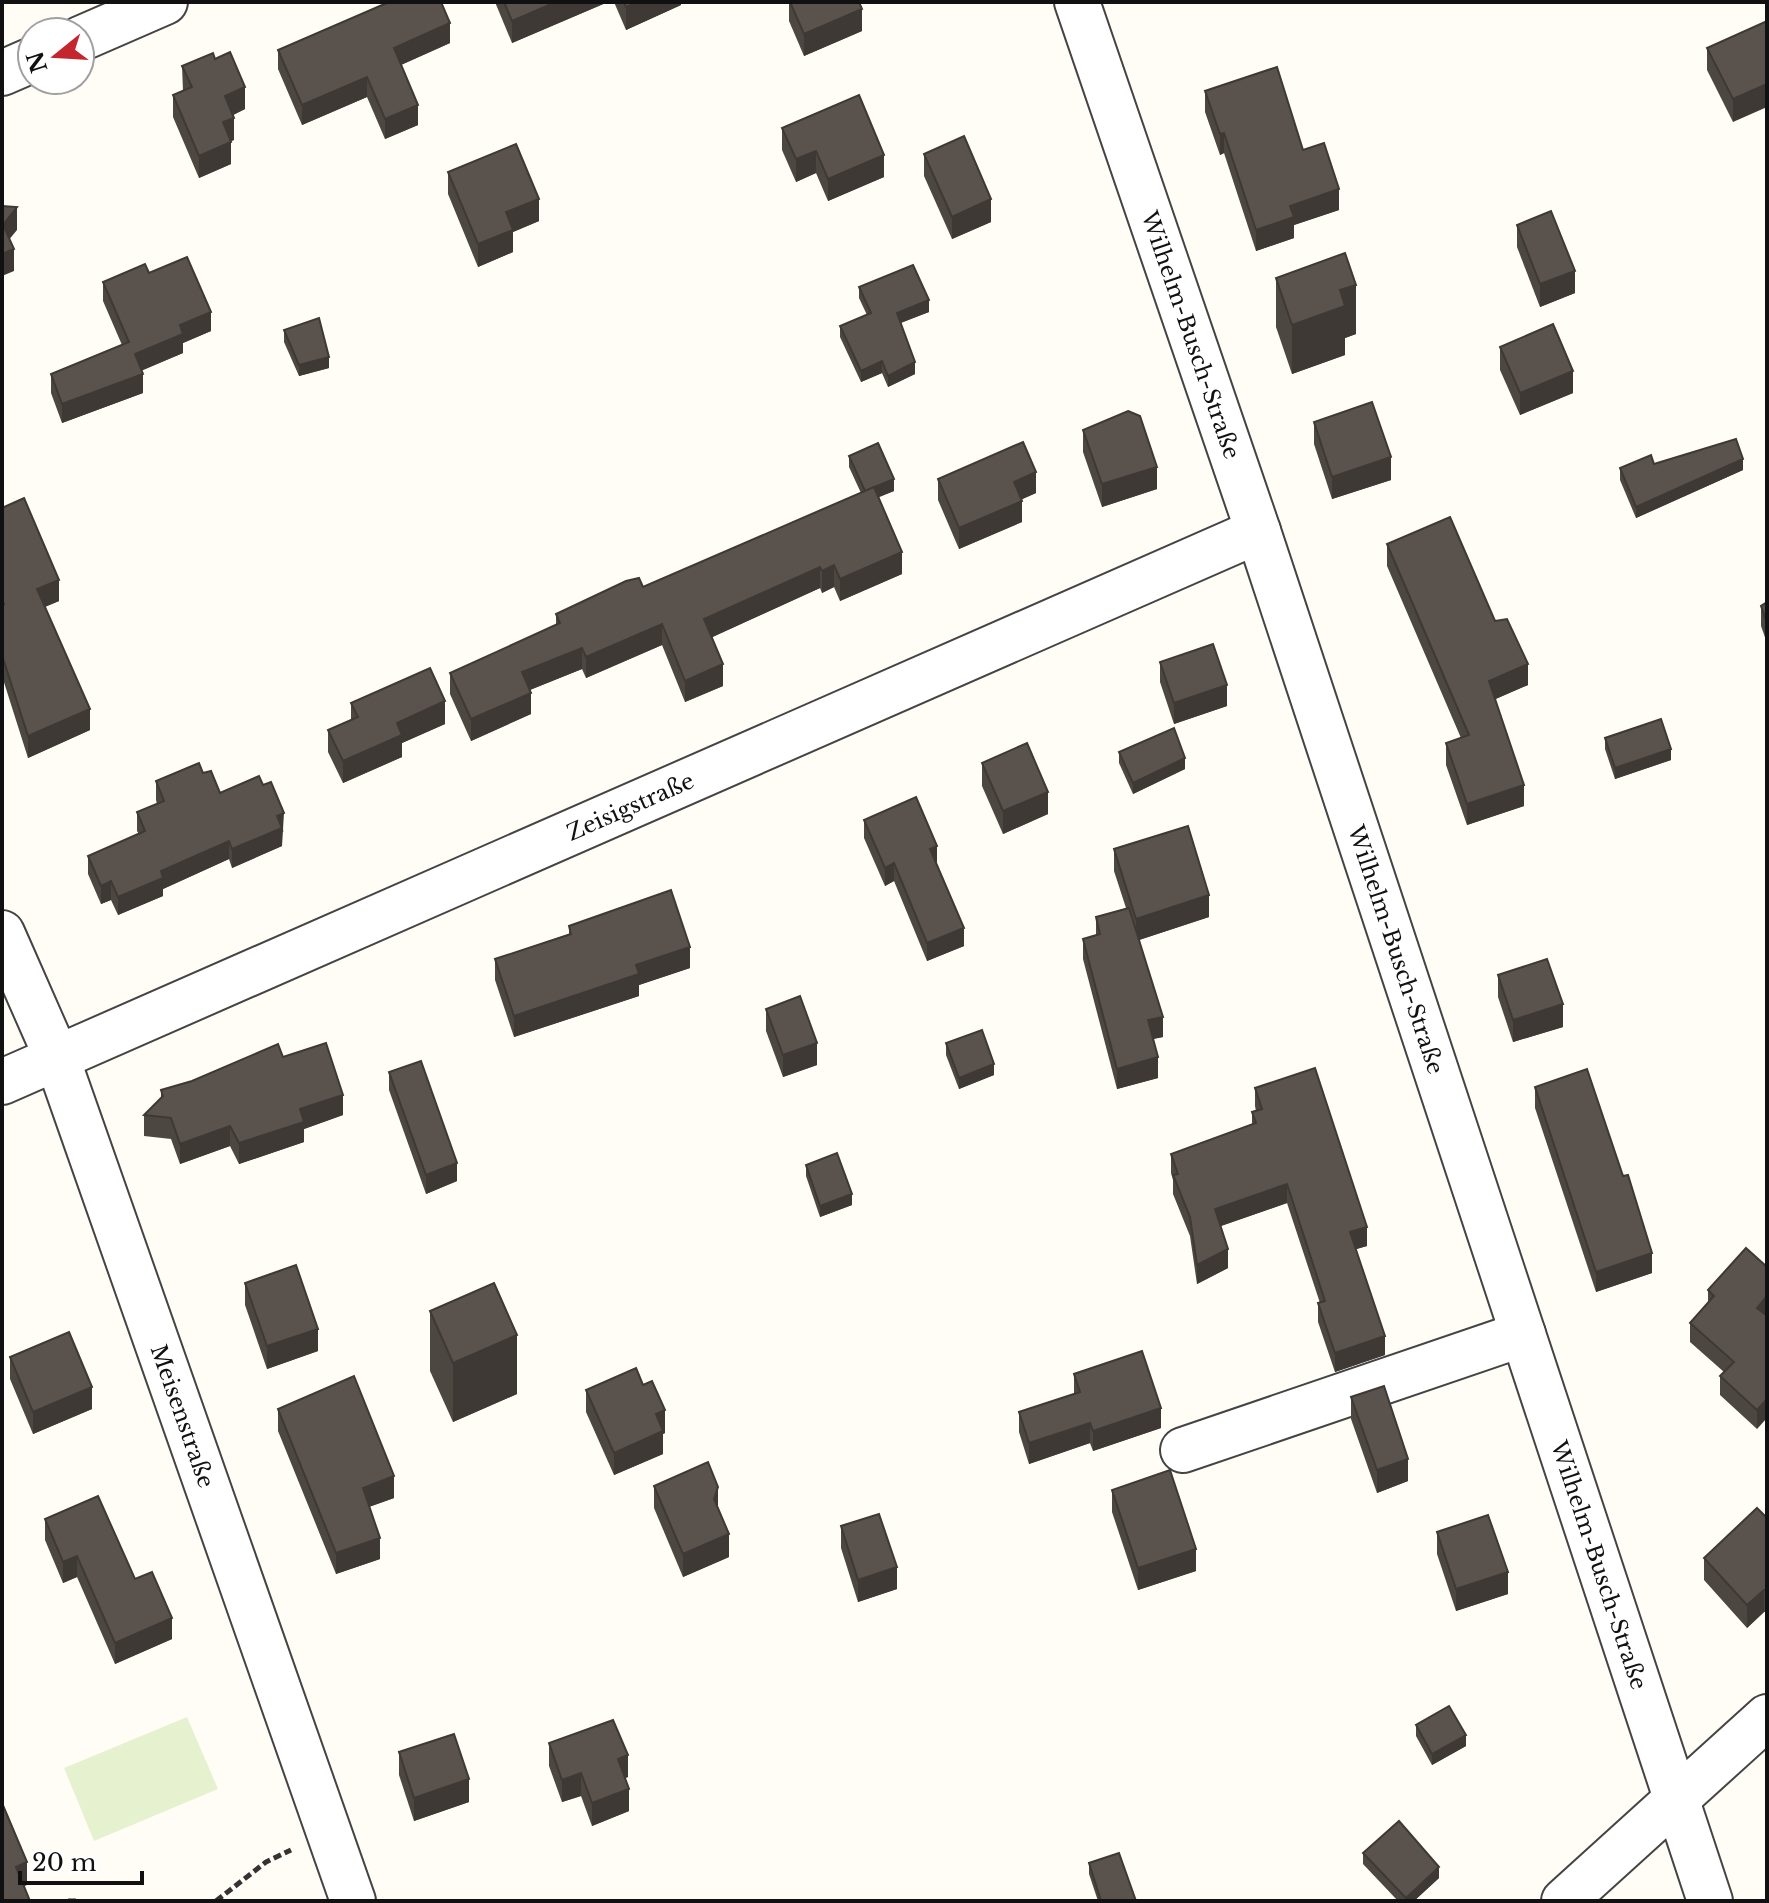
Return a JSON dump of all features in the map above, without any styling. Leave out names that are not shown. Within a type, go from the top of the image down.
[{"type":"street","points":[[96,32],[165,2]]},
{"type":"street","name":"Wilhelm-Busch-Straße","points":[[1077,2],[1258,531],[1710,1901]]},
{"type":"street","name":"Zeisigstraße","points":[[2,1082],[1258,531]]},
{"type":"street","name":"Meisenstraße","points":[[2,933],[57,1058],[353,1901]]},
{"type":"street","points":[[1183,1450],[1523,1334]]},
{"type":"street","points":[[1564,1901],[1767,1717]]},
{"type":"path","points":[[216,1901],[266,1862],[328,1832]]},
{"type":"path","points":[[68,1901],[79,1901]]},
{"type":"green space","points":[[187,1717],[218,1789],[94,1841],[64,1768]]},
{"type":"building","points":[[389,2],[441,2],[450,23],[394,48],[418,105],[385,119],[367,77],[302,105],[278,50]]},
{"type":"building","points":[[504,2],[556,2],[512,21]]},
{"type":"building","points":[[790,2],[859,2],[862,9],[804,34]]},
{"type":"building","points":[[1767,21],[1767,84],[1733,99],[1707,48]]},
{"type":"building","points":[[230,52],[245,87],[225,96],[234,118],[223,122],[231,142],[199,156],[173,95],[192,87],[182,66],[213,53],[215,59]]},
{"type":"building","points":[[1277,67],[1303,150],[1324,143],[1339,189],[1290,206],[1294,217],[1256,230],[1224,133],[1220,134],[1205,91]]},
{"type":"building","points":[[859,95],[884,155],[828,179],[816,151],[796,159],[782,128]]},
{"type":"building","points":[[964,136],[991,199],[952,217],[924,154]]},
{"type":"building","points":[[516,144],[539,199],[506,212],[513,230],[478,244],[448,172]]},
{"type":"building","points":[[2,206],[17,207],[3,225],[14,249],[2,254]]},
{"type":"building","points":[[1551,211],[1575,271],[1540,284],[1517,225]]},
{"type":"building","points":[[1345,253],[1356,285],[1340,290],[1345,306],[1292,325],[1276,278]]},
{"type":"building","points":[[187,257],[211,312],[180,325],[183,334],[135,354],[143,374],[62,404],[51,374],[129,342],[103,282],[145,264],[149,273]]},
{"type":"building","points":[[913,265],[929,300],[897,313],[915,362],[888,376],[882,361],[861,371],[840,326],[871,313],[859,287]]},
{"type":"building","points":[[319,318],[329,357],[299,365],[284,330]]},
{"type":"building","points":[[1553,324],[1573,371],[1520,393],[1500,347]]},
{"type":"building","points":[[1372,402],[1391,457],[1332,477],[1314,422]]},
{"type":"building","points":[[1128,411],[1140,416],[1157,467],[1102,484],[1083,430]]},
{"type":"building","points":[[1736,439],[1743,459],[1636,507],[1620,468],[1651,455],[1654,464]]},
{"type":"building","points":[[1023,442],[1036,472],[1014,482],[1022,501],[959,528],[938,479]]},
{"type":"building","points":[[878,443],[894,479],[865,491],[849,456]]},
{"type":"building","points":[[874,487],[902,552],[840,579],[834,565],[822,571],[820,567],[704,619],[723,664],[685,681],[662,624],[586,657],[582,648],[522,672],[531,693],[471,719],[450,673],[560,623],[556,614],[626,581],[639,578],[643,587]]},
{"type":"building","points":[[24,498],[59,580],[37,589],[90,709],[28,736],[2,655],[2,508]]},
{"type":"building","points":[[1450,517],[1495,621],[1507,619],[1528,664],[1489,681],[1524,785],[1467,804],[1446,743],[1469,735],[1387,544]]},
{"type":"building","points":[[1767,602],[1767,623],[1761,606]]},
{"type":"building","points":[[1213,644],[1227,685],[1174,703],[1160,662]]},
{"type":"building","points":[[430,668],[445,701],[397,723],[402,735],[343,761],[328,730],[358,717],[351,703]]},
{"type":"building","points":[[1661,719],[1671,749],[1615,768],[1605,738]]},
{"type":"building","points":[[1174,728],[1185,758],[1133,783],[1119,752]]},
{"type":"building","points":[[1027,743],[1048,792],[1003,811],[982,763]]},
{"type":"building","points":[[199,763],[203,773],[211,771],[220,793],[259,776],[263,785],[271,782],[284,813],[277,816],[282,828],[232,849],[229,841],[161,871],[163,878],[118,897],[111,881],[101,886],[88,856],[145,831],[137,812],[164,801],[156,781]]},
{"type":"building","points":[[916,797],[937,846],[930,849],[964,928],[927,943],[894,863],[885,868],[864,820]]},
{"type":"building","points":[[1188,826],[1209,895],[1136,919],[1114,849]]},
{"type":"building","points":[[671,890],[690,947],[636,965],[639,974],[514,1016],[495,959],[571,934],[569,926]]},
{"type":"building","points":[[1129,908],[1163,1017],[1148,1020],[1158,1057],[1117,1069],[1083,939],[1100,934],[1096,917]]},
{"type":"building","points":[[1547,959],[1563,1004],[1513,1020],[1498,975]]},
{"type":"building","points":[[800,996],[817,1043],[783,1055],[766,1009]]},
{"type":"building","points":[[982,1030],[994,1064],[959,1078],[946,1043]]},
{"type":"building","points":[[326,1043],[343,1095],[300,1109],[304,1122],[239,1143],[230,1126],[180,1144],[171,1118],[144,1115],[163,1096],[161,1090],[192,1081],[278,1044],[283,1057]]},
{"type":"building","points":[[421,1061],[457,1163],[426,1175],[389,1072]]},
{"type":"building","points":[[1315,1068],[1367,1227],[1350,1232],[1385,1336],[1335,1353],[1318,1303],[1325,1301],[1287,1184],[1215,1209],[1228,1249],[1197,1265],[1190,1217],[1173,1175],[1178,1174],[1171,1154],[1256,1123],[1252,1112],[1262,1109],[1255,1088]]},
{"type":"building","points":[[1587,1069],[1623,1176],[1628,1175],[1652,1253],[1596,1272],[1535,1087]]},
{"type":"building","points":[[837,1153],[852,1194],[820,1206],[806,1165]]},
{"type":"building","points":[[1746,1248],[1767,1267],[1767,1296],[1757,1308],[1767,1316],[1767,1399],[1757,1410],[1720,1376],[1734,1362],[1690,1323],[1714,1296],[1708,1290]]},
{"type":"building","points":[[296,1265],[318,1329],[267,1346],[245,1283]]},
{"type":"building","points":[[494,1283],[517,1335],[453,1363],[430,1311]]},
{"type":"building","points":[[69,1332],[92,1387],[33,1412],[10,1357]]},
{"type":"building","points":[[1142,1351],[1161,1408],[1093,1431],[1090,1423],[1029,1443],[1019,1412],[1080,1392],[1074,1374]]},
{"type":"building","points":[[636,1368],[643,1385],[652,1381],[665,1410],[656,1414],[663,1431],[614,1453],[586,1390]]},
{"type":"building","points":[[354,1376],[394,1476],[363,1488],[380,1538],[336,1553],[278,1409]]},
{"type":"building","points":[[1384,1386],[1408,1459],[1377,1470],[1351,1397]]},
{"type":"building","points":[[708,1462],[718,1487],[714,1499],[729,1534],[683,1554],[654,1486]]},
{"type":"building","points":[[1170,1470],[1196,1549],[1138,1568],[1112,1490]]},
{"type":"building","points":[[98,1496],[135,1579],[152,1572],[172,1618],[115,1643],[77,1556],[63,1562],[45,1519]]},
{"type":"building","points":[[1757,1508],[1767,1518],[1767,1590],[1747,1605],[1704,1558]]},
{"type":"building","points":[[879,1514],[897,1567],[858,1580],[841,1526]]},
{"type":"building","points":[[1488,1515],[1508,1572],[1456,1589],[1437,1532]]},
{"type":"building","points":[[1449,1706],[1466,1735],[1432,1754],[1416,1725]]},
{"type":"building","points":[[613,1720],[628,1755],[618,1759],[629,1789],[592,1803],[581,1773],[562,1780],[549,1743]]},
{"type":"building","points":[[454,1734],[469,1779],[414,1798],[399,1752]]},
{"type":"building","points":[[2,1803],[27,1862],[16,1867],[30,1901],[2,1901]]},
{"type":"building","points":[[1399,1821],[1439,1867],[1406,1898],[1363,1853]]},
{"type":"building","points":[[1119,1853],[1136,1901],[1101,1901],[1089,1863]]}]
